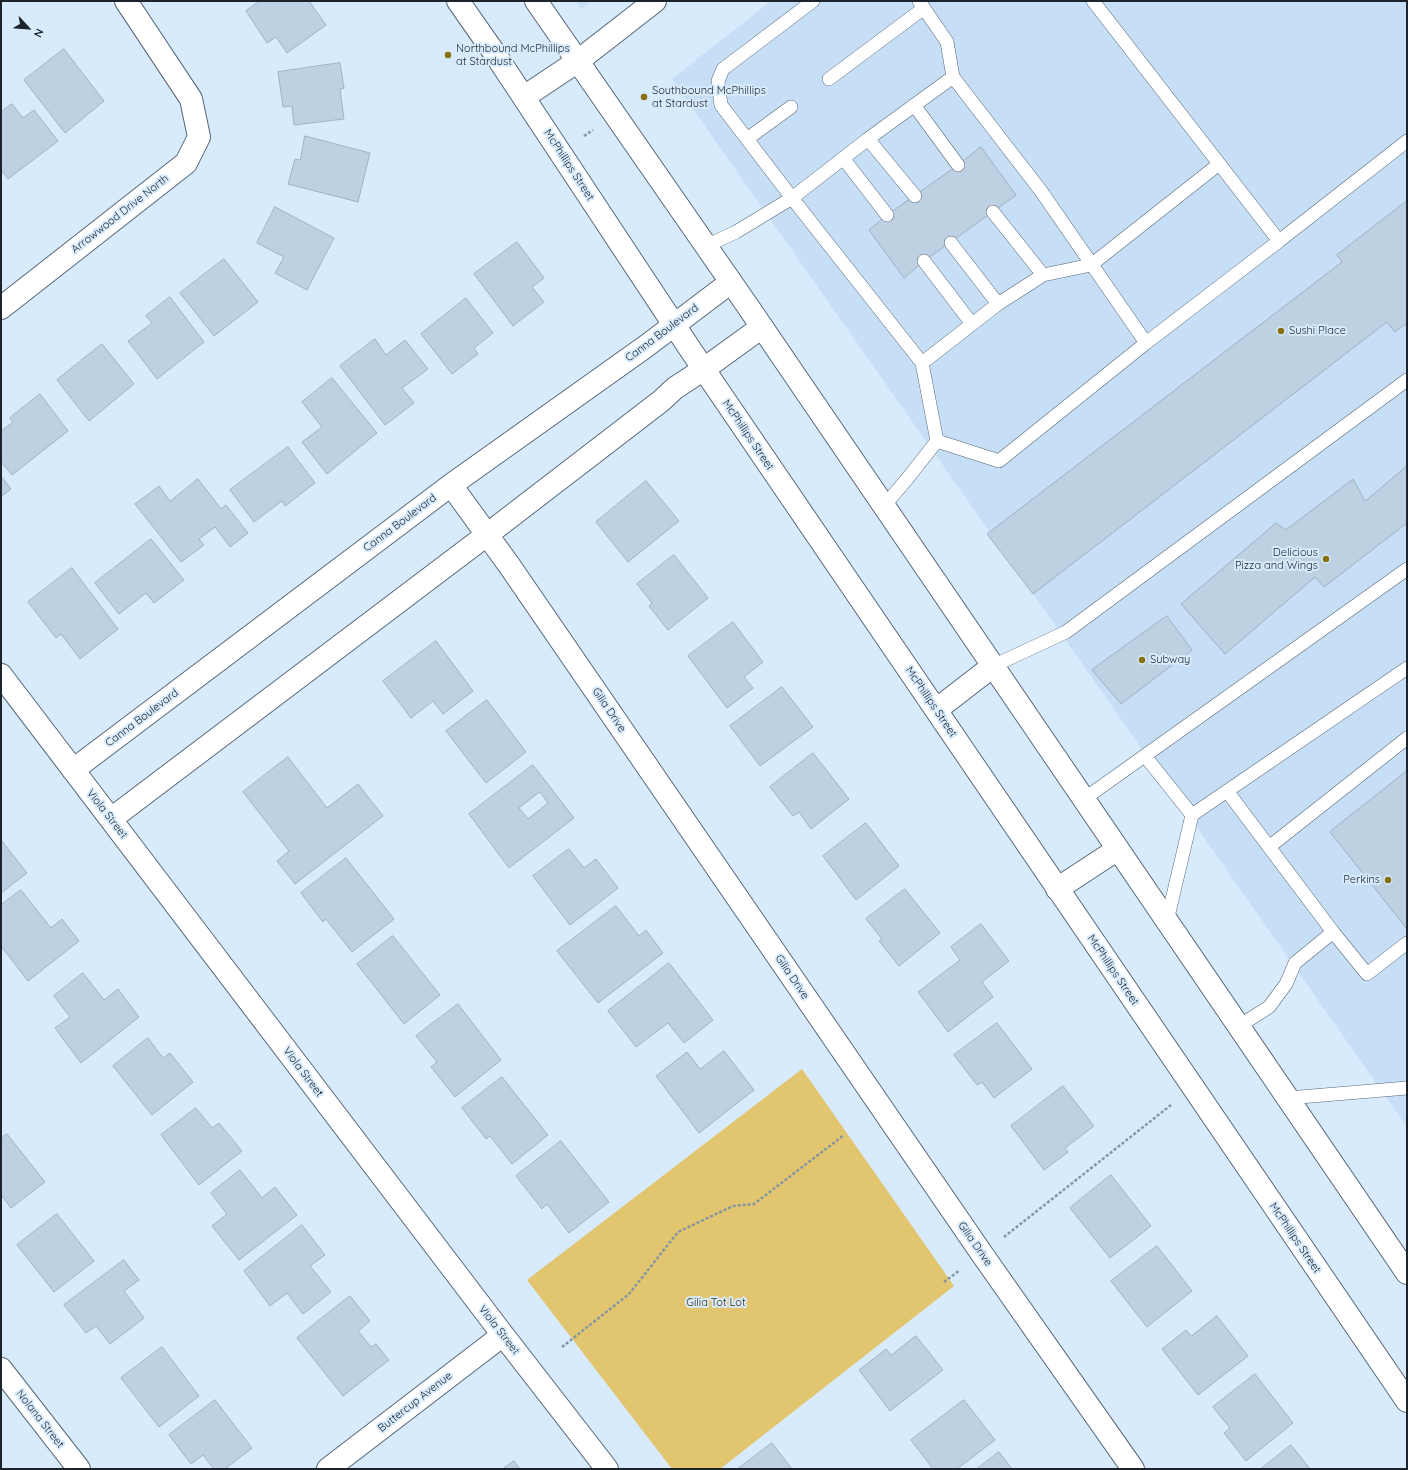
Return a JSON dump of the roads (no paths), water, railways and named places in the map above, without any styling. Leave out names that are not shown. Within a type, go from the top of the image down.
[{"type":"street","name":"Arrowwood Drive North","points":[[1,308],[186,162],[199,137],[191,99],[126,1]]},
{"type":"street","name":"McPhillips Street","points":[[458,1],[524,97],[704,369],[1407,1401]]},
{"type":"street","points":[[536,1],[762,327],[1407,1273]]},
{"type":"street","points":[[524,97],[578,61],[655,1]]},
{"type":"street","name":"Canna Boulevard","points":[[73,770],[451,485],[645,347],[731,282]]},
{"type":"street","points":[[111,819],[488,534],[661,401],[675,388],[762,327]]},
{"type":"street","name":"Gilia Drive","points":[[451,485],[488,534],[982,1254],[1133,1469]]},
{"type":"street","points":[[936,710],[993,666]]},
{"type":"street","name":"Viola Street","points":[[1,674],[503,1335],[607,1469]]},
{"type":"street","points":[[1057,888],[1118,849]]},
{"type":"street","name":"Buttercup Avenue","points":[[328,1469],[503,1335]]},
{"type":"street","name":"Nolana Street","points":[[1,1369],[79,1469]]},
{"type":"lane","points":[[813,1],[722,69],[718,81],[721,105],[922,363],[937,441],[884,506]]},
{"type":"lane","points":[[1093,1],[1279,241]]},
{"type":"lane","points":[[829,79],[921,4],[947,42],[953,77],[1041,191],[1146,343]]},
{"type":"lane","points":[[706,246],[736,232],[792,198],[868,139],[953,77]]},
{"type":"lane","points":[[914,105],[958,165]]},
{"type":"lane","points":[[748,139],[791,107]]},
{"type":"lane","points":[[868,139],[915,196]]},
{"type":"lane","points":[[937,441],[999,461],[1146,343],[1407,141]]},
{"type":"lane","points":[[843,158],[887,214]]},
{"type":"lane","points":[[922,363],[998,304],[1042,275],[1091,265],[1219,164]]},
{"type":"lane","points":[[994,212],[1042,275]]},
{"type":"lane","points":[[951,243],[998,304]]},
{"type":"lane","points":[[924,261],[972,324]]},
{"type":"lane","points":[[993,666],[1066,632],[1407,380]]},
{"type":"lane","points":[[1084,799],[1407,569]]},
{"type":"lane","points":[[1167,920],[1192,815],[1405,674]]},
{"type":"lane","points":[[1269,847],[1407,738]]},
{"type":"lane","points":[[1145,756],[1192,815]]},
{"type":"lane","points":[[1227,791],[1333,932],[1367,974],[1407,943]]},
{"type":"lane","points":[[1239,1026],[1269,1007],[1286,984],[1295,963],[1333,932]]},
{"type":"lane","points":[[1288,1098],[1407,1088]]},
{"type":"place","name":"Northbound McPhillips at Stardust","points":[[448,55]]},
{"type":"place","name":"Southbound McPhillips at Stardust","points":[[644,97]]},
{"type":"place","name":"Sushi Place","points":[[1281,331]]},
{"type":"place","name":"Delicious Pizza and Wings","points":[[1326,559]]},
{"type":"place","name":"Subway","points":[[1142,660]]},
{"type":"place","name":"Perkins","points":[[1388,880]]},
{"type":"park label","name":"Gilia Tot Lot","points":[[716,1303]]}]
